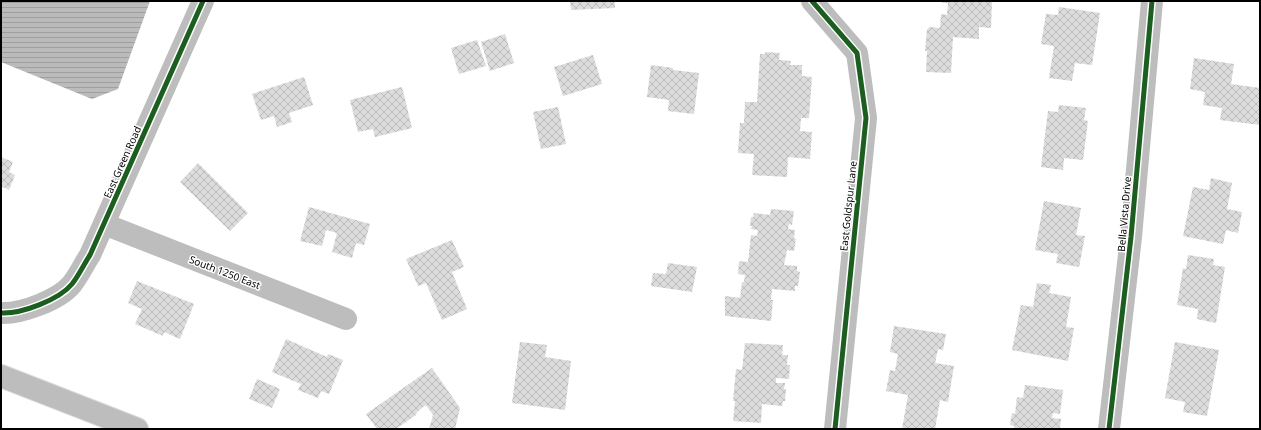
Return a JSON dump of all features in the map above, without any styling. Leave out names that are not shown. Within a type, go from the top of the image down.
[{"type":"main road","name":"East Green Road","points":[[1,313],[31,308],[52,299],[71,285],[90,254],[104,224],[203,1]]},
{"type":"main road","name":"East Goldspur Lane","points":[[812,1],[857,53],[866,118],[835,429]]},
{"type":"main road","name":"Bella Vista Drive","points":[[1109,429],[1131,237],[1152,1]]},
{"type":"main road","name":"South 1250 East","points":[[104,224],[346,319]]},
{"type":"main road","points":[[1,376],[137,429]]},
{"type":"shaded area","points":[[1,1],[150,1],[118,89],[92,99],[1,62]]},
{"type":"building","points":[[570,1],[615,1],[615,8],[571,10]]},
{"type":"building","points":[[942,1],[992,1],[991,28],[979,27],[979,39],[953,37],[951,73],[926,72],[927,51],[925,51],[927,29],[929,27],[940,28],[941,14],[947,15],[948,3],[942,3]]},
{"type":"building","points":[[1059,7],[1100,13],[1092,65],[1075,63],[1072,81],[1049,78],[1054,46],[1041,44],[1046,14],[1058,15]]},
{"type":"building","points":[[505,34],[514,63],[490,71],[481,42]]},
{"type":"building","points":[[477,40],[486,66],[459,74],[451,48]]},
{"type":"building","points":[[765,52],[780,53],[779,60],[791,61],[790,65],[802,65],[802,76],[812,77],[809,118],[801,118],[800,131],[812,132],[810,159],[788,157],[787,177],[752,175],[754,154],[738,153],[740,123],[744,123],[745,102],[757,102],[760,54],[765,54]]},
{"type":"building","points":[[593,55],[602,84],[563,96],[554,67]]},
{"type":"building","points":[[1194,58],[1234,64],[1231,84],[1260,88],[1260,125],[1220,120],[1222,108],[1203,105],[1205,92],[1190,89]]},
{"type":"building","points":[[651,65],[673,68],[673,70],[699,73],[694,114],[668,111],[669,100],[647,97]]},
{"type":"building","points":[[304,77],[313,105],[289,113],[292,122],[277,127],[274,116],[261,120],[252,94]]},
{"type":"building","points":[[402,87],[412,128],[375,137],[373,129],[358,132],[350,100]]},
{"type":"building","points":[[1059,105],[1086,108],[1084,120],[1088,121],[1083,160],[1064,158],[1063,170],[1041,167],[1048,111],[1058,112]]},
{"type":"building","points":[[558,107],[566,144],[541,149],[533,112]]},
{"type":"building","points":[[1,157],[13,162],[9,172],[15,175],[9,190],[1,186]]},
{"type":"building","points":[[198,163],[248,213],[230,231],[180,182]]},
{"type":"building","points":[[1211,178],[1232,183],[1227,209],[1242,212],[1238,233],[1226,230],[1223,244],[1183,236],[1193,187],[1209,190]]},
{"type":"building","points":[[1044,201],[1081,208],[1076,235],[1085,236],[1079,267],[1056,263],[1058,254],[1035,250]]},
{"type":"building","points":[[309,207],[370,224],[364,245],[356,243],[352,258],[332,252],[337,233],[326,230],[322,246],[300,241]]},
{"type":"building","points":[[771,209],[794,211],[792,225],[789,224],[788,229],[795,230],[794,238],[796,239],[794,251],[787,250],[784,265],[797,266],[797,271],[800,272],[798,286],[795,286],[795,291],[772,289],[771,300],[773,300],[771,321],[725,316],[725,296],[740,298],[742,282],[744,282],[745,275],[738,274],[739,261],[748,262],[751,235],[757,236],[758,230],[751,229],[752,226],[750,226],[751,217],[753,217],[754,213],[770,215]]},
{"type":"building","points":[[452,240],[464,267],[452,272],[467,309],[442,320],[426,283],[418,286],[406,259]]},
{"type":"building","points":[[1188,255],[1214,259],[1213,265],[1225,267],[1216,323],[1197,319],[1198,309],[1177,305],[1183,268],[1186,269]]},
{"type":"building","points":[[668,263],[697,267],[692,292],[651,286],[653,273],[666,274]]},
{"type":"building","points":[[137,281],[194,304],[180,339],[164,332],[163,336],[135,324],[142,309],[128,303]]},
{"type":"building","points":[[1037,283],[1051,285],[1049,293],[1071,297],[1066,327],[1074,328],[1068,361],[1012,350],[1021,305],[1033,307]]},
{"type":"building","points":[[894,326],[946,334],[943,350],[938,349],[935,363],[954,366],[948,402],[940,400],[935,429],[902,429],[908,395],[886,391],[890,370],[895,371],[898,354],[890,352]]},
{"type":"building","points":[[286,339],[327,357],[328,354],[343,360],[329,394],[321,391],[318,398],[298,390],[301,384],[272,372]]},
{"type":"building","points":[[520,342],[547,345],[545,357],[571,361],[565,410],[512,403]]},
{"type":"building","points":[[1175,342],[1219,350],[1207,416],[1183,412],[1185,402],[1165,398]]},
{"type":"building","points":[[745,343],[783,345],[782,355],[788,355],[787,365],[790,365],[789,379],[776,378],[776,383],[785,383],[785,401],[783,401],[782,406],[762,404],[761,423],[733,421],[736,369],[742,370]]},
{"type":"building","points":[[432,368],[460,408],[455,429],[429,429],[433,415],[426,405],[417,412],[416,415],[396,429],[377,429],[366,414]]},
{"type":"building","points":[[257,379],[280,389],[272,408],[249,399]]},
{"type":"building","points":[[1025,385],[1063,390],[1060,414],[1053,413],[1052,418],[1061,419],[1060,429],[1014,429],[1014,426],[1010,425],[1012,413],[1015,414],[1017,397],[1023,398]]},
{"type":"cycle path","points":[[1,313],[19,311],[39,305],[66,290],[77,277],[90,255],[203,1]]},
{"type":"cycle path","points":[[812,1],[857,53],[866,118],[835,429]]},
{"type":"cycle path","points":[[1109,429],[1131,237],[1152,1]]}]
